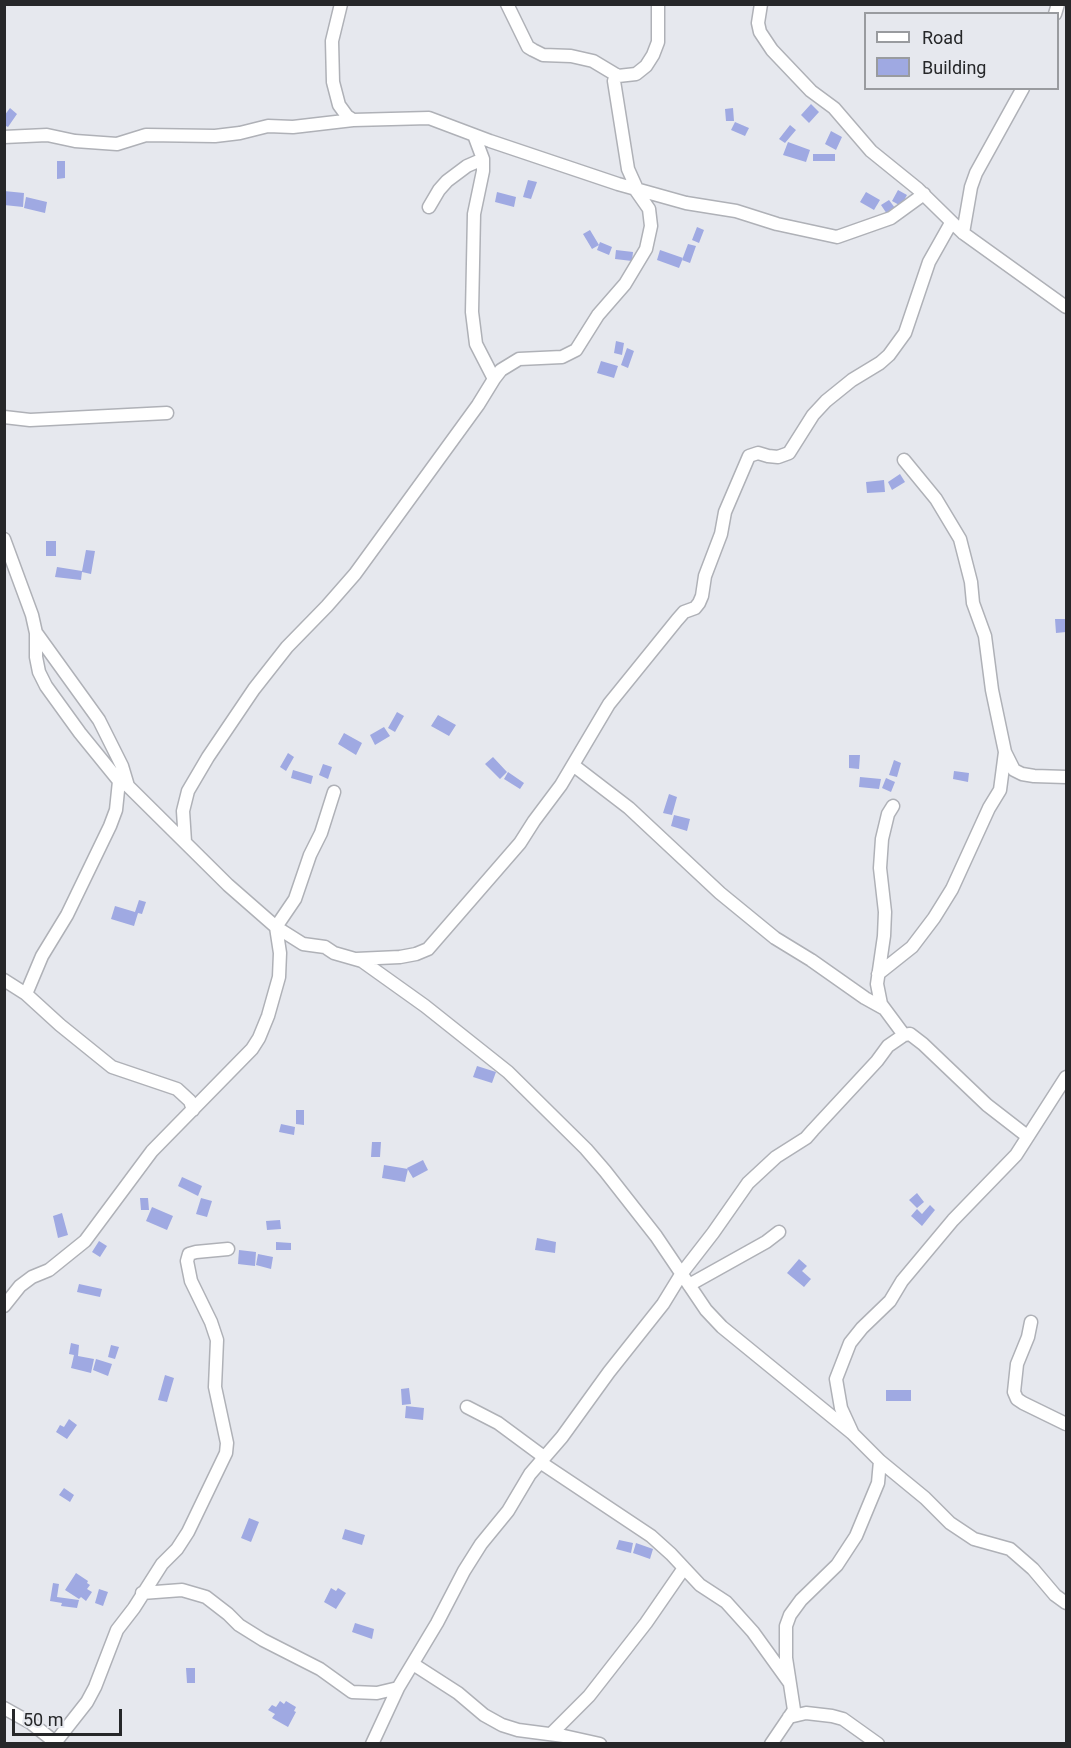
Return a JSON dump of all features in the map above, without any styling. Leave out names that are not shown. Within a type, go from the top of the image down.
[{"type":"street","points":[[341,4],[332,41],[333,82],[339,105],[353,120]]},
{"type":"street","points":[[507,4],[528,47],[543,55],[593,60],[618,76],[636,74],[646,66],[653,55],[658,42],[658,4]]},
{"type":"street","points":[[761,4],[758,23],[760,32],[772,50],[811,91],[834,108],[871,151],[924,194],[963,233],[1066,307]]},
{"type":"street","points":[[185,842],[183,811],[188,791],[240,708],[288,647],[355,574],[478,405],[494,378],[501,370],[519,359],[570,355],[582,343],[586,333],[625,284],[646,249],[652,218],[628,169],[614,81],[618,76]]},
{"type":"street","points":[[963,233],[976,173],[1022,90]]},
{"type":"street","points":[[4,137],[47,135],[75,141],[117,144],[146,135],[215,136],[240,134],[268,126],[293,127],[353,120],[429,118],[636,189],[686,203],[736,212],[837,237],[891,218],[924,194]]},
{"type":"street","points":[[474,135],[483,159],[483,171],[474,214],[472,312],[476,344],[494,378]]},
{"type":"street","points":[[429,207],[447,181],[468,166],[483,159]]},
{"type":"street","points":[[354,959],[400,957],[428,949],[520,843],[573,765],[609,704],[684,612],[699,603],[725,512],[749,456],[754,453],[778,457],[789,453],[813,414],[826,401],[852,380],[880,363],[896,347],[905,333],[929,262],[951,223]]},
{"type":"street","points":[[4,417],[30,420],[167,413]]},
{"type":"street","points":[[904,460],[936,499],[960,539],[971,582],[973,603],[985,636],[992,690],[1005,752],[1014,770],[1034,776],[1066,777]]},
{"type":"street","points":[[4,538],[36,633],[99,720],[122,766],[123,783],[110,826],[67,915],[42,956],[26,994]]},
{"type":"street","points":[[36,633],[36,657],[39,672],[46,686],[80,733],[123,783],[185,842],[276,927],[303,944],[325,947],[334,953],[362,961],[425,1006],[508,1072],[605,1171],[682,1273],[706,1310],[722,1328],[852,1433],[880,1461],[925,1498],[940,1515],[974,1539],[1010,1549],[1016,1553],[1055,1595],[1066,1603]]},
{"type":"street","points":[[878,974],[912,946],[934,918],[952,889],[989,808],[1000,790],[1005,752]]},
{"type":"street","points":[[573,765],[629,808],[720,893],[775,938],[883,1008]]},
{"type":"street","points":[[4,1306],[20,1286],[32,1277],[49,1270],[85,1241],[152,1151],[252,1049],[268,1016],[279,977],[280,953],[276,927],[295,899],[310,855],[321,833],[334,792]]},
{"type":"street","points":[[893,806],[888,814],[882,839],[880,868],[885,912],[878,995],[883,1008],[904,1035]]},
{"type":"street","points":[[4,980],[26,994],[112,1067],[177,1089],[190,1101],[193,1110]]},
{"type":"street","points":[[372,1743],[398,1688],[437,1623],[464,1571],[508,1511],[542,1459],[562,1437],[609,1372],[663,1304],[682,1273],[739,1194],[781,1153],[806,1138],[831,1113],[888,1046],[904,1035],[910,1035],[923,1044],[987,1105],[1027,1137]]},
{"type":"street","points":[[852,1433],[842,1408],[836,1380],[850,1343],[890,1301],[902,1281],[953,1220],[1007,1164],[1066,1077]]},
{"type":"street","points":[[689,1285],[766,1242],[779,1232]]},
{"type":"street","points":[[4,1708],[31,1723],[55,1743],[91,1695],[112,1638],[162,1564],[177,1549],[188,1532],[226,1453],[227,1443],[215,1387],[217,1340],[191,1281],[187,1261],[189,1254],[195,1252],[228,1249]]},
{"type":"street","points":[[1031,1322],[1028,1337],[1017,1364],[1014,1392],[1017,1399],[1023,1403],[1066,1424]]},
{"type":"street","points":[[467,1407],[498,1423],[542,1459],[651,1536],[700,1585],[720,1597],[736,1613],[753,1632],[789,1682]]},
{"type":"street","points":[[771,1743],[794,1710],[785,1638],[790,1615],[801,1600],[837,1565],[856,1536],[878,1484],[880,1461]]},
{"type":"street","points":[[551,1734],[589,1696],[646,1623],[684,1568]]},
{"type":"street","points":[[142,1593],[182,1590],[206,1597],[239,1625],[320,1669],[352,1692],[377,1693],[398,1688]]},
{"type":"street","points":[[413,1664],[458,1693],[484,1715],[502,1725],[518,1730],[600,1743]]},
{"type":"street","points":[[789,1717],[806,1713],[843,1719],[878,1743]]},
{"type":"building","points":[[811,104],[819,112],[809,123],[801,115]]},
{"type":"building","points":[[10,108],[17,114],[8,127],[4,125],[4,116]]},
{"type":"building","points":[[733,108],[734,121],[726,121],[725,109]]},
{"type":"building","points":[[735,122],[749,128],[745,136],[731,130]]},
{"type":"building","points":[[790,125],[796,130],[785,143],[779,139]]},
{"type":"building","points":[[831,131],[842,137],[836,150],[825,144]]},
{"type":"building","points":[[788,142],[810,150],[806,162],[783,155]]},
{"type":"building","points":[[813,154],[835,154],[835,161],[813,161]]},
{"type":"building","points":[[57,161],[65,161],[65,178],[57,179]]},
{"type":"building","points":[[528,180],[537,182],[531,199],[523,197]]},
{"type":"building","points":[[898,190],[907,195],[901,206],[892,201]]},
{"type":"building","points":[[4,191],[24,193],[23,207],[4,205]]},
{"type":"building","points":[[497,192],[516,197],[514,207],[495,202]]},
{"type":"building","points":[[866,192],[880,200],[874,210],[860,202]]},
{"type":"building","points":[[26,197],[47,202],[45,213],[24,208]]},
{"type":"building","points":[[889,200],[895,208],[887,214],[881,205]]},
{"type":"building","points":[[697,227],[704,230],[699,243],[692,240]]},
{"type":"building","points":[[590,230],[599,245],[592,249],[583,234]]},
{"type":"building","points":[[600,242],[612,247],[609,255],[597,250]]},
{"type":"building","points":[[688,244],[696,246],[690,263],[682,260]]},
{"type":"building","points":[[616,250],[633,252],[632,261],[615,259]]},
{"type":"building","points":[[660,250],[683,258],[679,268],[657,260]]},
{"type":"building","points":[[616,341],[624,343],[622,355],[614,353]]},
{"type":"building","points":[[627,348],[634,351],[628,368],[621,365]]},
{"type":"building","points":[[601,361],[618,366],[614,378],[597,373]]},
{"type":"building","points":[[900,474],[905,482],[892,490],[888,482]]},
{"type":"building","points":[[884,480],[885,492],[867,493],[866,482]]},
{"type":"building","points":[[46,541],[56,541],[56,556],[46,556]]},
{"type":"building","points":[[86,550],[95,551],[91,574],[82,572],[81,580],[55,577],[57,567],[82,571]]},
{"type":"building","points":[[1055,619],[1065,619],[1066,632],[1056,633]]},
{"type":"building","points":[[397,712],[404,716],[395,732],[388,728]]},
{"type":"building","points":[[438,715],[456,725],[449,736],[431,726]]},
{"type":"building","points":[[384,727],[390,736],[375,745],[370,735]]},
{"type":"building","points":[[344,733],[362,743],[356,755],[338,744]]},
{"type":"building","points":[[288,753],[294,757],[286,771],[280,767]]},
{"type":"building","points":[[849,755],[860,755],[859,769],[849,768]]},
{"type":"building","points":[[493,757],[507,772],[500,779],[485,764]]},
{"type":"building","points":[[894,760],[901,763],[897,777],[889,775]]},
{"type":"building","points":[[323,764],[332,767],[328,779],[319,775]]},
{"type":"building","points":[[293,770],[313,776],[311,784],[291,778]]},
{"type":"building","points":[[954,771],[969,773],[968,782],[953,779]]},
{"type":"building","points":[[508,772],[524,783],[520,789],[504,779]]},
{"type":"building","points":[[860,777],[881,779],[879,789],[859,787]]},
{"type":"building","points":[[886,778],[895,782],[891,792],[882,788]]},
{"type":"building","points":[[669,794],[677,797],[672,815],[663,813]]},
{"type":"building","points":[[674,815],[690,819],[687,831],[671,826]]},
{"type":"building","points":[[139,900],[146,902],[142,914],[138,913],[134,926],[111,919],[115,906],[135,912]]},
{"type":"building","points":[[477,1066],[496,1072],[492,1083],[473,1077]]},
{"type":"building","points":[[296,1110],[304,1110],[304,1125],[296,1124]]},
{"type":"building","points":[[281,1124],[295,1127],[294,1135],[279,1132]]},
{"type":"building","points":[[372,1142],[381,1142],[380,1157],[371,1157]]},
{"type":"building","points":[[423,1160],[428,1170],[413,1178],[407,1168]]},
{"type":"building","points":[[384,1165],[408,1169],[405,1182],[382,1178]]},
{"type":"building","points":[[182,1177],[202,1186],[198,1196],[178,1186]]},
{"type":"building","points":[[917,1193],[924,1202],[917,1208],[909,1200]]},
{"type":"building","points":[[140,1198],[148,1198],[149,1210],[141,1210]]},
{"type":"building","points":[[201,1198],[212,1201],[207,1217],[196,1214]]},
{"type":"building","points":[[930,1205],[935,1210],[922,1226],[911,1216],[917,1209],[922,1214]]},
{"type":"building","points":[[152,1207],[173,1216],[167,1230],[146,1221]]},
{"type":"building","points":[[62,1213],[68,1235],[58,1238],[53,1216]]},
{"type":"building","points":[[280,1220],[281,1229],[267,1230],[266,1221]]},
{"type":"building","points":[[537,1238],[556,1242],[555,1253],[535,1250]]},
{"type":"building","points":[[99,1241],[107,1246],[100,1257],[92,1252]]},
{"type":"building","points":[[276,1242],[291,1243],[291,1250],[276,1250]]},
{"type":"building","points":[[239,1250],[256,1252],[255,1266],[238,1264]]},
{"type":"building","points":[[258,1254],[273,1257],[271,1269],[256,1265]]},
{"type":"building","points":[[799,1259],[807,1266],[802,1271],[811,1279],[804,1287],[787,1273]]},
{"type":"building","points":[[79,1284],[102,1289],[100,1297],[77,1292]]},
{"type":"building","points":[[71,1343],[79,1345],[78,1356],[94,1359],[91,1373],[71,1368],[74,1355],[69,1354]]},
{"type":"building","points":[[111,1345],[119,1347],[115,1359],[108,1357]]},
{"type":"building","points":[[96,1359],[112,1364],[108,1376],[93,1370]]},
{"type":"building","points":[[165,1375],[174,1378],[167,1402],[158,1400]]},
{"type":"building","points":[[409,1388],[411,1404],[402,1405],[401,1389]]},
{"type":"building","points":[[886,1390],[911,1390],[911,1401],[886,1401]]},
{"type":"building","points":[[406,1406],[424,1408],[423,1420],[405,1418]]},
{"type":"building","points":[[69,1419],[77,1425],[67,1439],[56,1432],[60,1425],[64,1427]]},
{"type":"building","points":[[64,1488],[74,1495],[70,1502],[59,1495]]},
{"type":"building","points":[[249,1518],[259,1522],[251,1542],[241,1538]]},
{"type":"building","points":[[345,1529],[365,1535],[362,1545],[342,1539]]},
{"type":"building","points":[[619,1540],[633,1543],[631,1553],[616,1549]]},
{"type":"building","points":[[636,1543],[653,1549],[650,1559],[633,1553]]},
{"type":"building","points":[[76,1573],[90,1585],[87,1589],[92,1592],[86,1601],[65,1590]]},
{"type":"building","points":[[53,1583],[59,1584],[57,1597],[79,1600],[77,1608],[61,1606],[62,1603],[50,1601]]},
{"type":"building","points":[[331,1588],[336,1591],[338,1588],[346,1593],[336,1609],[324,1602]]},
{"type":"building","points":[[99,1589],[108,1592],[103,1606],[95,1603]]},
{"type":"building","points":[[355,1623],[374,1629],[372,1639],[352,1632]]},
{"type":"building","points":[[186,1668],[195,1668],[195,1683],[187,1683]]},
{"type":"building","points":[[280,1701],[284,1704],[286,1701],[296,1707],[294,1711],[296,1712],[288,1727],[272,1718],[275,1714],[268,1710],[272,1705],[276,1707]]}]
